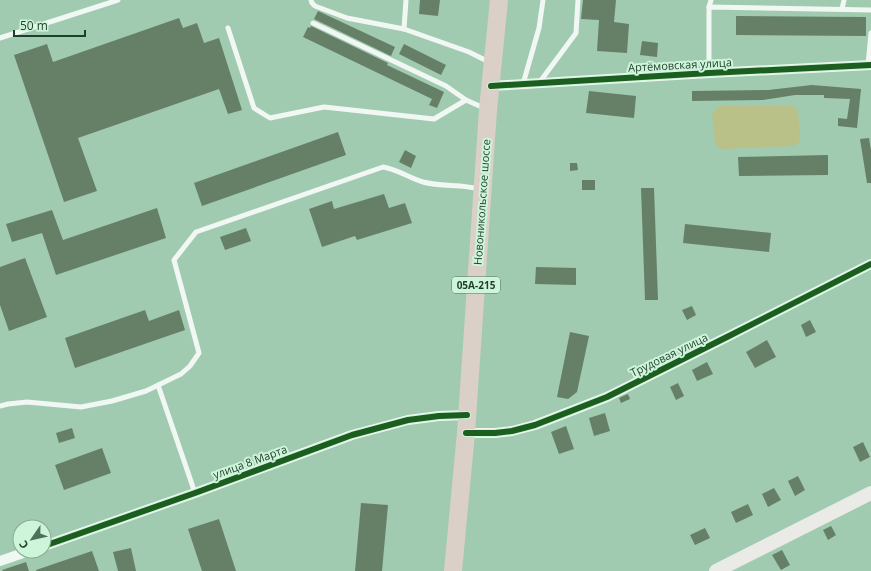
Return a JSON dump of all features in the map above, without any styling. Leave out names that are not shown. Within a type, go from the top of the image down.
[{"type":"highway","name":"Новоникольское шоссе","points":[[453,571],[466,432],[488,110],[500,0]]},
{"type":"main road","points":[[716,571],[731,568],[871,493]]},
{"type":"street","name":"Артёмовская улица","points":[[491,86],[870,65]]},
{"type":"street","name":"Трудовая улица","points":[[466,432],[495,433],[512,431],[534,425],[607,397],[871,264]]},
{"type":"street","name":"улица 8 Марта","points":[[52,543],[195,493],[352,435],[408,420],[439,416],[467,415]]},
{"type":"street","points":[[0,561],[12,557]]},
{"type":"lane","points":[[0,38],[118,0]]},
{"type":"lane","points":[[311,0],[315,6],[347,18],[404,29],[469,52],[493,64]]},
{"type":"lane","points":[[404,29],[406,0]]},
{"type":"lane","points":[[523,84],[539,28],[542,0]]},
{"type":"lane","points":[[538,84],[576,33],[578,0]]},
{"type":"lane","points":[[708,73],[709,7],[711,0]]},
{"type":"lane","points":[[842,10],[844,0]]},
{"type":"lane","points":[[709,7],[871,10]]},
{"type":"lane","points":[[313,23],[446,86],[466,100],[488,110]]},
{"type":"lane","points":[[228,28],[254,108],[270,118],[324,106],[434,119],[466,100]]},
{"type":"lane","points":[[870,65],[871,33]]},
{"type":"lane","points":[[0,406],[27,402],[81,407],[112,401],[146,391],[181,374],[190,366],[199,353],[174,260],[196,232],[383,167],[390,168],[424,182],[468,186],[483,190]]},
{"type":"lane","points":[[158,385],[195,493]]},
{"type":"green space","points":[[719,106],[792,106],[798,110],[800,140],[795,146],[720,149],[715,145],[712,114]]},
{"type":"building","points":[[420,0],[440,0],[438,16],[419,14]]},
{"type":"building","points":[[583,0],[616,0],[614,22],[629,24],[627,53],[597,51],[599,20],[581,19]]},
{"type":"building","points":[[318,11],[395,47],[391,56],[314,19]]},
{"type":"building","points":[[736,16],[866,17],[866,36],[736,35]]},
{"type":"building","points":[[179,18],[183,28],[197,23],[204,43],[219,38],[242,110],[228,114],[219,89],[78,138],[97,191],[64,202],[14,55],[47,44],[53,62]]},
{"type":"building","points":[[311,26],[444,92],[437,108],[429,105],[432,99],[303,37],[308,27],[310,28]]},
{"type":"building","points":[[642,41],[658,43],[657,57],[640,55]]},
{"type":"building","points":[[404,44],[446,65],[441,75],[399,54]]},
{"type":"building","points":[[812,85],[861,89],[857,128],[838,126],[838,118],[847,119],[850,99],[824,98],[824,95],[795,95],[763,100],[692,101],[692,91],[768,90]]},
{"type":"building","points":[[589,91],[636,96],[634,118],[586,113]]},
{"type":"building","points":[[338,132],[346,155],[202,206],[194,183]]},
{"type":"building","points":[[869,138],[871,150],[871,183],[867,183],[860,139]]},
{"type":"building","points":[[405,150],[416,156],[411,168],[399,162]]},
{"type":"building","points":[[828,155],[828,175],[739,176],[738,157]]},
{"type":"building","points":[[570,163],[577,163],[578,170],[570,171]]},
{"type":"building","points":[[582,180],[595,180],[595,190],[582,190]]},
{"type":"building","points":[[641,188],[654,188],[658,300],[645,300]]},
{"type":"building","points":[[384,194],[389,208],[405,203],[412,223],[357,240],[355,236],[322,247],[309,209],[332,201],[334,209]]},
{"type":"building","points":[[157,208],[166,238],[56,275],[42,233],[12,242],[6,224],[52,210],[63,240]]},
{"type":"building","points":[[685,224],[771,233],[769,252],[683,243]]},
{"type":"building","points":[[246,228],[251,241],[225,250],[220,237]]},
{"type":"building","points":[[25,258],[47,317],[9,331],[0,305],[0,267]]},
{"type":"building","points":[[536,267],[576,268],[576,285],[535,284]]},
{"type":"building","points":[[692,306],[696,315],[687,320],[682,310]]},
{"type":"building","points":[[145,310],[149,321],[179,310],[185,330],[75,368],[65,338]]},
{"type":"building","points":[[810,320],[816,332],[806,337],[801,325]]},
{"type":"building","points":[[570,332],[589,336],[577,392],[568,399],[557,397]]},
{"type":"building","points":[[767,340],[776,357],[755,368],[746,352]]},
{"type":"building","points":[[707,362],[713,374],[697,381],[692,370]]},
{"type":"building","points":[[678,383],[684,396],[676,400],[670,387]]},
{"type":"building","points":[[628,394],[630,399],[621,403],[619,398]]},
{"type":"building","points":[[605,413],[610,431],[594,436],[589,418]]},
{"type":"building","points":[[566,426],[574,449],[559,454],[551,432]]},
{"type":"building","points":[[72,428],[75,438],[59,443],[56,433]]},
{"type":"building","points":[[863,442],[870,457],[860,462],[853,447]]},
{"type":"building","points":[[102,448],[111,473],[64,490],[55,465]]},
{"type":"building","points":[[798,476],[805,490],[795,496],[788,481]]},
{"type":"building","points":[[774,488],[781,500],[768,507],[762,494]]},
{"type":"building","points":[[361,503],[388,505],[382,571],[355,571]]},
{"type":"building","points":[[748,504],[753,515],[736,523],[731,512]]},
{"type":"building","points":[[219,519],[236,571],[202,571],[188,529]]},
{"type":"building","points":[[831,526],[836,535],[828,540],[823,530]]},
{"type":"building","points":[[705,528],[710,538],[695,545],[690,535]]},
{"type":"building","points":[[131,548],[136,571],[118,571],[113,552]]},
{"type":"building","points":[[782,550],[790,565],[781,570],[772,555]]},
{"type":"building","points":[[92,551],[99,571],[36,571],[36,570]]},
{"type":"building","points":[[26,562],[29,571],[2,570]]},
{"type":"cycle path","points":[[491,86],[871,65]]},
{"type":"cycle path","points":[[466,433],[495,433],[512,431],[535,425],[607,397],[871,264]]},
{"type":"cycle path","points":[[52,543],[195,493],[352,435],[408,420],[439,416],[467,415]]}]
